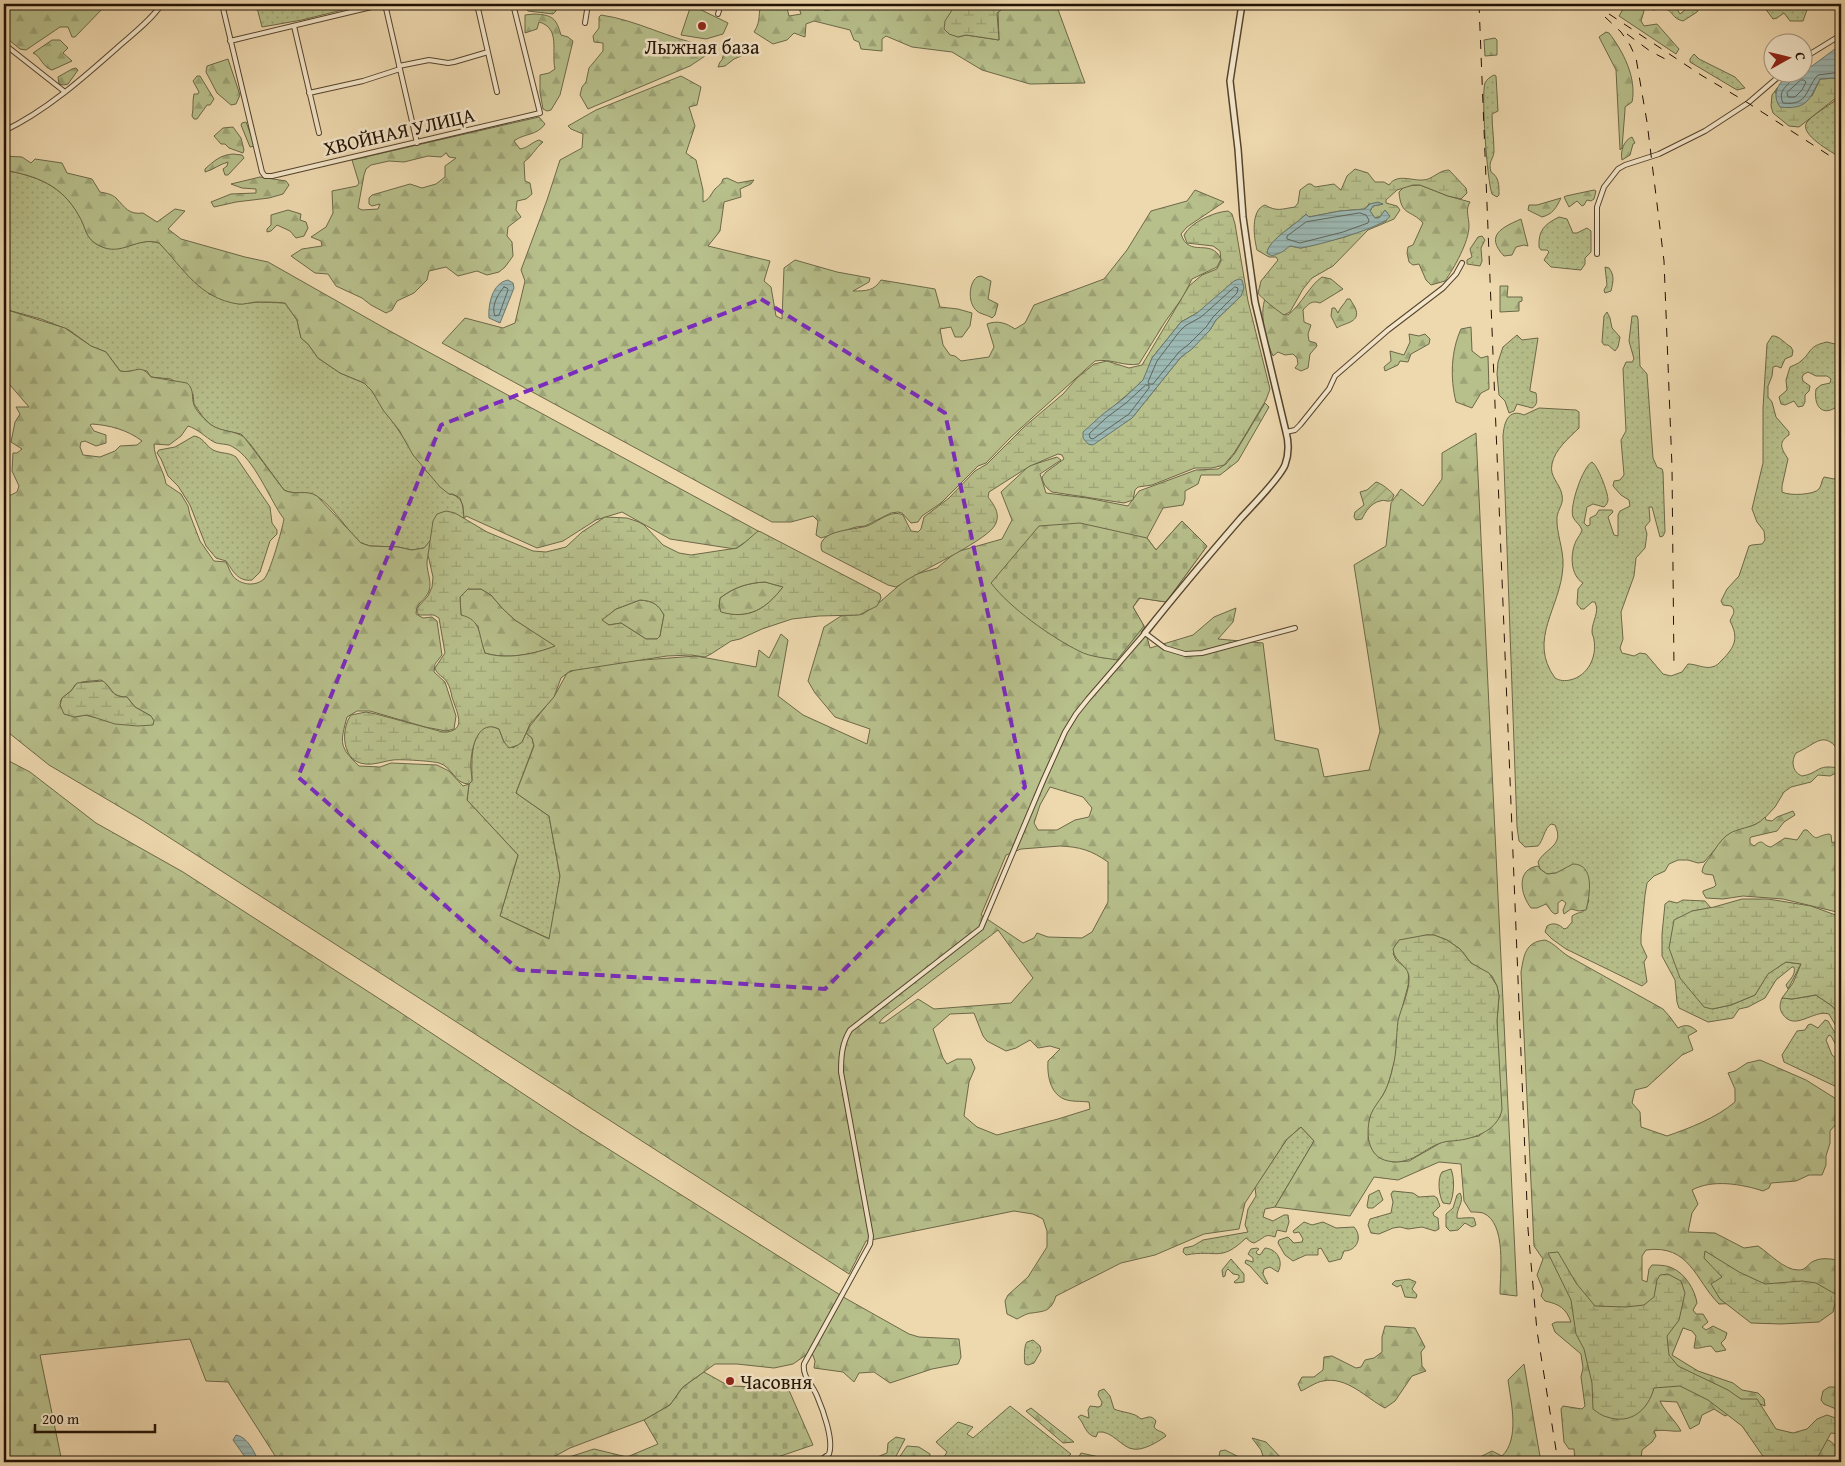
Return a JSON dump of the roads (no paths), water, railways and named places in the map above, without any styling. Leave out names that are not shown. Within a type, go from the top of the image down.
[{"type":"street","points":[[4,131],[15,126],[76,85],[127,40],[162,4]]},
{"type":"street","points":[[222,4],[230,41],[385,4],[417,143]]},
{"type":"street","points":[[477,4],[497,92]]},
{"type":"street","name":"ХВОЙНАЯ УЛИЦА","points":[[230,41],[262,172],[265,176],[272,176],[540,113],[513,4]]},
{"type":"street","points":[[585,23],[588,4]]},
{"type":"street","points":[[718,14],[722,4]]},
{"type":"street","points":[[818,1462],[825,1459],[829,1454],[830,1442],[817,1395],[803,1370],[804,1364],[870,1244],[871,1236],[841,1072],[841,1057],[846,1036],[850,1030],[981,928],[1043,781],[1065,732],[1076,714],[1284,467],[1288,449],[1286,432],[1255,302],[1243,217],[1230,80],[1242,4]]},
{"type":"street","points":[[294,26],[319,133]]},
{"type":"street","points":[[1812,53],[1841,35]]},
{"type":"street","points":[[4,44],[65,92]]},
{"type":"street","points":[[309,94],[363,82],[399,68],[429,60],[448,63],[488,52]]},
{"type":"street","points":[[1597,254],[1597,207],[1604,187],[1618,170],[1625,165],[1660,154],[1704,131],[1748,103],[1772,82]]},
{"type":"street","points":[[1286,432],[1295,430],[1300,425],[1329,389],[1335,376],[1388,330],[1443,288],[1456,274],[1462,263]]},
{"type":"street","points":[[1145,634],[1165,648],[1185,654],[1202,652],[1296,628]]},
{"type":"water","points":[[1835,49],[1841,50],[1841,76],[1820,79],[1810,98],[1802,105],[1789,108],[1780,107],[1776,95],[1780,84],[1782,82],[1812,82],[1812,66]]},
{"type":"water","points":[[1378,202],[1383,204],[1373,206],[1370,211],[1375,218],[1379,218],[1385,210],[1390,216],[1376,225],[1309,247],[1290,246],[1272,256],[1267,253],[1277,238],[1306,214],[1309,217],[1340,211],[1365,209],[1370,204]]},
{"type":"water","points":[[508,280],[513,283],[514,288],[500,323],[489,318],[490,301],[498,285]]},
{"type":"water","points":[[1242,280],[1244,288],[1241,296],[1216,320],[1210,330],[1192,349],[1181,357],[1132,418],[1093,445],[1088,444],[1083,438],[1083,432],[1143,380],[1152,358],[1181,322],[1197,313],[1234,281]]},
{"type":"water","points":[[236,1435],[247,1442],[259,1462],[254,1462],[251,1457],[249,1459],[245,1457],[233,1440]]},
{"type":"railway","points":[[1479,4],[1528,1229],[1537,1331],[1558,1462]]},
{"type":"railway","points":[[1594,4],[1701,75],[1841,163]]},
{"type":"railway","points":[[1605,17],[1621,32],[1636,58],[1647,122],[1664,261],[1672,467],[1674,669]]},
{"type":"railway","points":[[1627,34],[1650,51],[1669,61]]},
{"type":"place","name":"Лыжная база","points":[[702,26]]},
{"type":"place","name":"Часовня","points":[[730,1381]]}]
